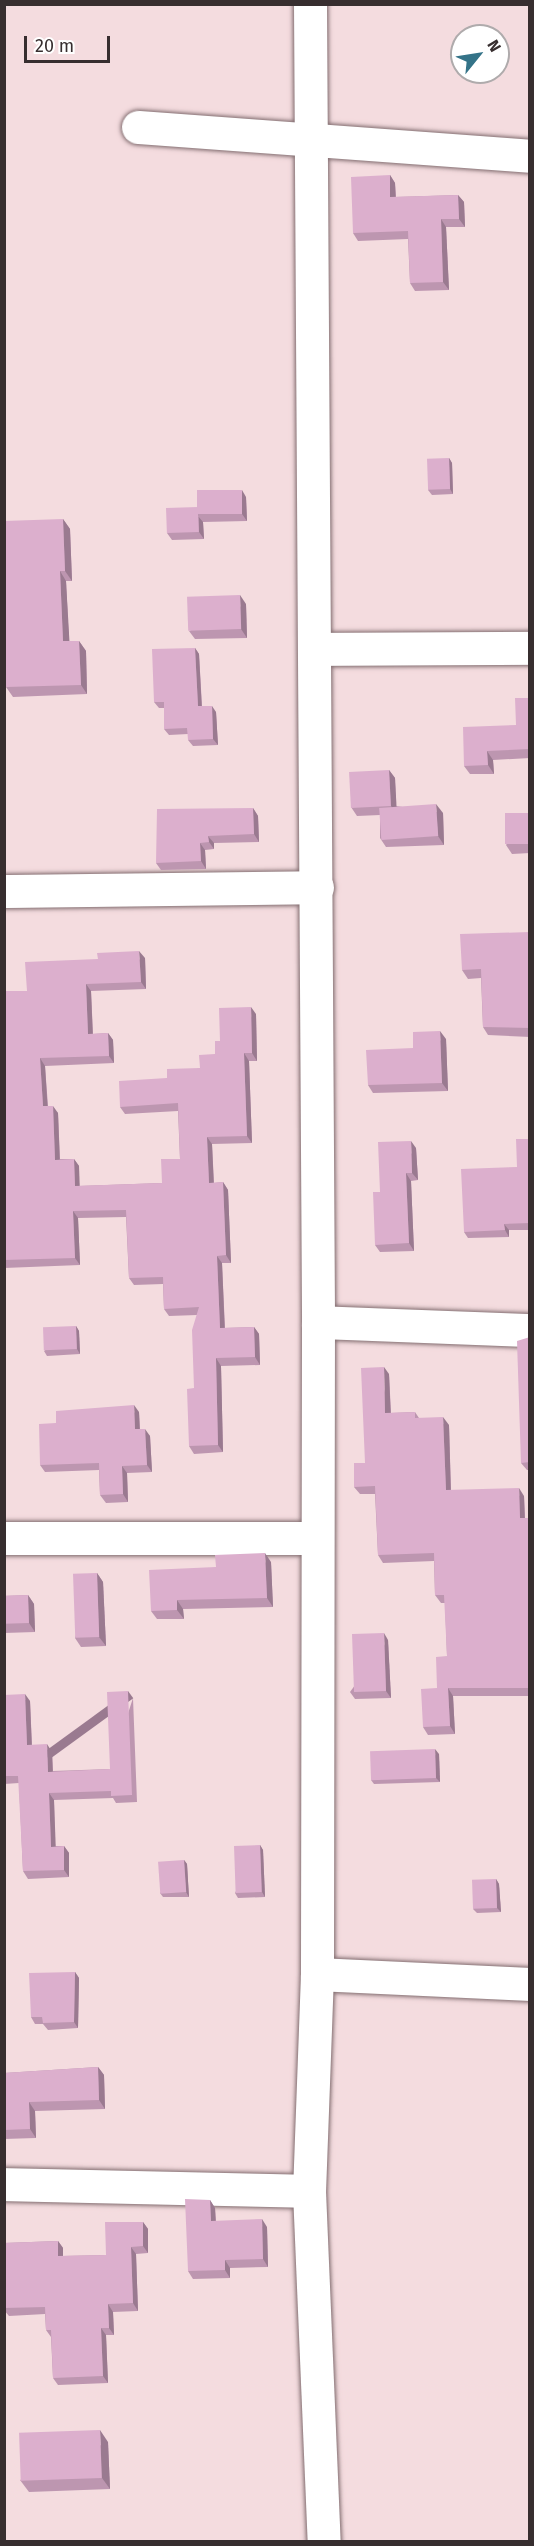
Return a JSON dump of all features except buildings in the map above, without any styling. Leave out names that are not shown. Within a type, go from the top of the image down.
[{"type":"street","points":[[310,4],[318,1322],[315,1538],[317,1974],[309,2191],[324,2541]]},
{"type":"street","points":[[138,127],[530,156]]},
{"type":"street","points":[[315,649],[530,648]]},
{"type":"street","points":[[4,891],[317,887]]},
{"type":"street","points":[[318,1322],[530,1330]]},
{"type":"street","points":[[4,1538],[315,1538]]},
{"type":"street","points":[[317,1974],[530,1984]]},
{"type":"street","points":[[4,2184],[309,2191]]}]
